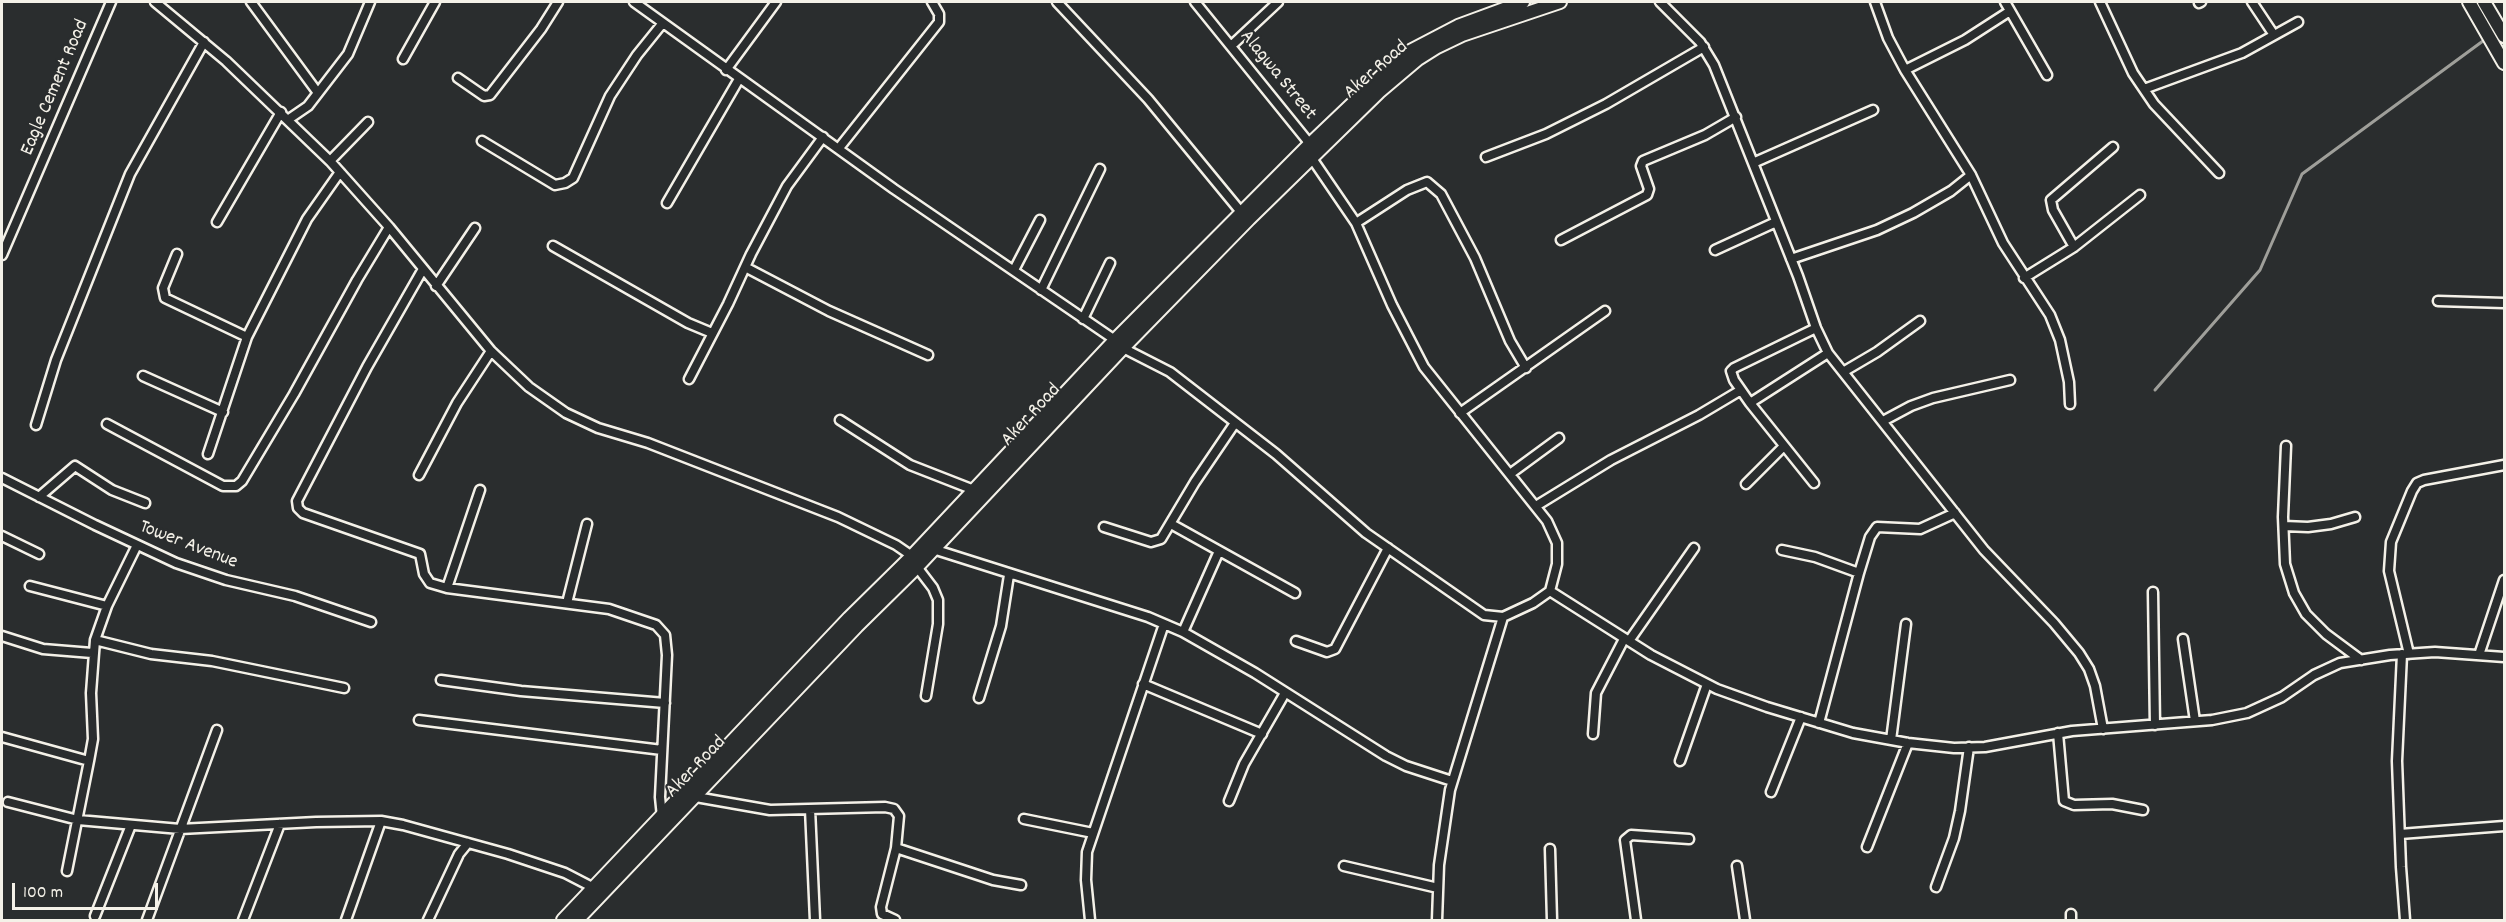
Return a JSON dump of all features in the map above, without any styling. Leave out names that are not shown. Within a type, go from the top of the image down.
[{"type":"street","name":"Eagle Cement Road","points":[[2,255],[111,2]]},
{"type":"street","points":[[155,2],[204,42],[289,119],[330,161],[389,227],[491,351],[529,387],[566,413],[598,428],[648,442],[838,517],[896,545],[915,562],[933,588],[938,600],[938,624],[926,696]]},
{"type":"street","points":[[251,2],[318,93]]},
{"type":"street","points":[[289,119],[308,106],[348,54],[370,2]]},
{"type":"street","points":[[403,59],[435,2]]},
{"type":"street","points":[[458,78],[484,96],[490,95],[541,29],[558,2]]},
{"type":"street","points":[[634,2],[726,70],[1119,344],[1170,372],[1276,454],[1366,533],[1484,615],[1503,617],[1533,603],[1550,591],[1557,564],[1557,543],[1547,521],[1536,506],[1424,367],[1392,305],[1356,223],[1311,157]]},
{"type":"street","points":[[726,70],[776,2]]},
{"type":"street","points":[[839,148],[939,22],[939,14],[932,2]]},
{"type":"street","points":[[1057,2],[1148,99],[1241,212]]},
{"type":"street","name":"Alagwa Street","points":[[1195,2],[1310,144]]},
{"type":"street","points":[[1231,46],[1278,2]]},
{"type":"street","name":"Aker Road","points":[[915,562],[933,549],[1241,212],[1394,64],[1412,50],[1458,26],[1523,2]]},
{"type":"street","name":"Aker Road","points":[[563,921],[915,562],[974,490],[1119,344],[1379,92],[1418,59],[1462,35],[1560,2]]},
{"type":"street","points":[[1660,2],[1688,27],[1714,65],[1754,163],[1816,328],[1828,353],[1984,550],[2054,623],[2079,653],[2089,669],[2095,686],[2103,729]]},
{"type":"street","points":[[1875,2],[1888,38],[1905,70],[1971,175],[2003,243],[2049,315],[2060,340],[2069,382],[2070,404]]},
{"type":"street","points":[[2005,2],[2047,75]]},
{"type":"street","points":[[2100,2],[2133,73],[2144,90],[2174,128],[2220,173]]},
{"type":"street","points":[[2252,2],[2274,36]]},
{"type":"street","points":[[2469,2],[2505,63]]},
{"type":"street","points":[[2484,2],[2505,36]]},
{"type":"street","points":[[1905,70],[1965,40],[2010,11]]},
{"type":"street","points":[[2144,90],[2231,58],[2298,22]]},
{"type":"street","points":[[482,141],[555,185],[573,178],[610,96],[662,24]]},
{"type":"street","points":[[36,425],[56,360],[130,174],[204,42]]},
{"type":"street","points":[[1486,157],[1546,134],[1596,109],[1704,48]]},
{"type":"street","points":[[667,204],[739,79]]},
{"type":"street","points":[[1754,163],[1873,110]]},
{"type":"street","points":[[217,222],[281,112]]},
{"type":"street","points":[[1561,240],[1647,195],[1650,189],[1641,166],[1643,161],[1705,135],[1736,117]]},
{"type":"street","points":[[330,161],[368,122]]},
{"type":"street","points":[[689,378],[787,186],[824,137]]},
{"type":"street","points":[[2074,247],[2053,210],[2051,200],[2113,147]]},
{"type":"street","points":[[1041,290],[1100,169]]},
{"type":"street","points":[[208,454],[247,338],[307,219],[340,172]]},
{"type":"street","points":[[1791,259],[1877,230],[1951,191],[1971,175]]},
{"type":"street","points":[[1356,223],[1407,190],[1427,182],[1441,194],[1475,258],[1510,341],[1526,368]]},
{"type":"street","points":[[2024,278],[2074,247],[2140,195]]},
{"type":"street","points":[[1014,270],[1040,220]]},
{"type":"street","points":[[1715,250],[1776,222]]},
{"type":"street","points":[[107,424],[223,486],[236,486],[242,481],[294,394],[389,227]]},
{"type":"street","points":[[436,285],[475,228]]},
{"type":"street","points":[[553,246],[688,322],[712,333]]},
{"type":"street","points":[[177,254],[163,288],[165,298],[247,338]]},
{"type":"street","points":[[1083,319],[1110,263]]},
{"type":"street","points":[[745,267],[829,311],[928,355]]},
{"type":"street","points":[[423,269],[367,367],[297,501],[298,508],[303,513],[420,554],[426,579],[447,588],[609,609],[656,625],[664,635],[667,655],[660,797],[662,818]]},
{"type":"street","points":[[2438,302],[2505,303]]},
{"type":"street","points":[[1460,413],[1605,311]]},
{"type":"street","points":[[1844,372],[1920,321]]},
{"type":"street","points":[[1814,483],[1750,403],[1731,371],[1816,328]]},
{"type":"street","points":[[418,475],[457,403],[491,351]]},
{"type":"street","points":[[1750,403],[1828,353]]},
{"type":"street","points":[[143,376],[223,412]]},
{"type":"street","points":[[1883,421],[1933,398],[2010,380]]},
{"type":"street","points":[[1536,506],[1611,460],[1699,416],[1741,390]]},
{"type":"street","points":[[840,420],[910,465],[974,490]]},
{"type":"street","points":[[1104,527],[1155,542],[1163,537],[1195,482],[1235,423]]},
{"type":"street","points":[[1510,474],[1558,438]]},
{"type":"street","points":[[1746,484],[1784,446]]},
{"type":"street","points":[[2286,446],[2284,526],[2286,564],[2294,592],[2306,614],[2326,634],[2361,660]]},
{"type":"street","points":[[2405,921],[2397,761],[2405,654],[2389,571],[2391,542],[2417,483],[2505,465]]},
{"type":"street","points":[[39,497],[75,466],[112,490],[145,503]]},
{"type":"street","name":"Tower Avenue","points":[[2,478],[176,563],[226,580],[295,596],[371,622]]},
{"type":"street","points":[[447,588],[480,490]]},
{"type":"street","points":[[1819,723],[1870,537],[1877,527],[1920,528],[1955,513]]},
{"type":"street","points":[[2284,526],[2308,527],[2331,524],[2355,517]]},
{"type":"street","points":[[567,603],[587,524]]},
{"type":"street","points":[[1171,524],[1295,593]]},
{"type":"street","points":[[2,536],[39,554]]},
{"type":"street","points":[[67,871],[93,739],[92,653],[107,606],[137,545]]},
{"type":"street","points":[[1296,641],[1327,652],[1335,649],[1388,548]]},
{"type":"street","points":[[1593,734],[1596,693],[1626,640],[1694,548]]},
{"type":"street","points":[[933,549],[1148,617],[1183,632],[1255,673],[1386,756],[1406,766],[1452,781]]},
{"type":"street","points":[[1782,550],[1815,557],[1859,573]]},
{"type":"street","points":[[1183,632],[1219,551]]},
{"type":"street","points":[[979,698],[1001,626],[1010,575]]},
{"type":"street","points":[[2479,655],[2505,580]]},
{"type":"street","points":[[30,586],[107,606]]},
{"type":"street","points":[[1550,591],[1626,640],[1707,684],[1767,707],[1853,733],[1908,743],[1985,747],[2058,734],[2195,721],[2247,713],[2282,697],[2314,675],[2340,663],[2435,652],[2505,657]]},
{"type":"street","points":[[2153,592],[2155,725]]},
{"type":"street","name":"Aker Road","points":[[577,921],[696,797],[871,605]]},
{"type":"street","points":[[1437,921],[1439,865],[1452,781],[1503,617]]},
{"type":"street","points":[[1090,921],[1086,880],[1087,852],[1164,624]]},
{"type":"street","points":[[1891,740],[1906,624]]},
{"type":"street","points":[[2,636],[43,649],[92,653]]},
{"type":"street","points":[[2183,639],[2195,721]]},
{"type":"street","points":[[95,640],[151,654],[212,661],[344,688]]},
{"type":"street","points":[[441,680],[521,692],[665,703]]},
{"type":"street","points":[[1143,684],[1262,734]]},
{"type":"street","points":[[1680,761],[1707,684]]},
{"type":"street","points":[[1229,801],[1244,764],[1285,693]]},
{"type":"street","points":[[1771,792],[1801,717]]},
{"type":"street","points":[[419,720],[662,750]]},
{"type":"street","points":[[147,921],[217,730]]},
{"type":"street","points":[[2058,734],[2064,801],[2074,804],[2112,804],[2143,810]]},
{"type":"street","points":[[2,737],[89,761]]},
{"type":"street","points":[[1867,847],[1908,743]]},
{"type":"street","points":[[1936,887],[1954,838],[1969,747]]},
{"type":"street","points":[[696,797],[770,810],[885,807],[894,809],[899,816],[896,848],[881,907],[882,914],[895,921]]},
{"type":"street","points":[[8,802],[78,820],[180,829],[381,821],[468,843],[565,873],[594,888]]},
{"type":"street","points":[[810,809],[815,921]]},
{"type":"street","points":[[1024,819],[1093,833]]},
{"type":"street","points":[[346,921],[381,821]]},
{"type":"street","points":[[243,921],[280,824]]},
{"type":"street","points":[[94,916],[131,825]]},
{"type":"street","points":[[2400,834],[2492,825],[2505,826]]},
{"type":"street","points":[[1636,921],[1626,864],[1625,840],[1631,835],[1689,839]]},
{"type":"street","points":[[428,921],[459,854],[468,843]]},
{"type":"street","points":[[896,848],[993,880],[1022,885]]},
{"type":"street","points":[[1550,849],[1552,921]]},
{"type":"street","points":[[1344,866],[1438,888]]},
{"type":"street","points":[[1737,866],[1745,921]]},
{"type":"waterway","points":[[2155,390],[2260,270],[2302,174],[2487,38]]}]
